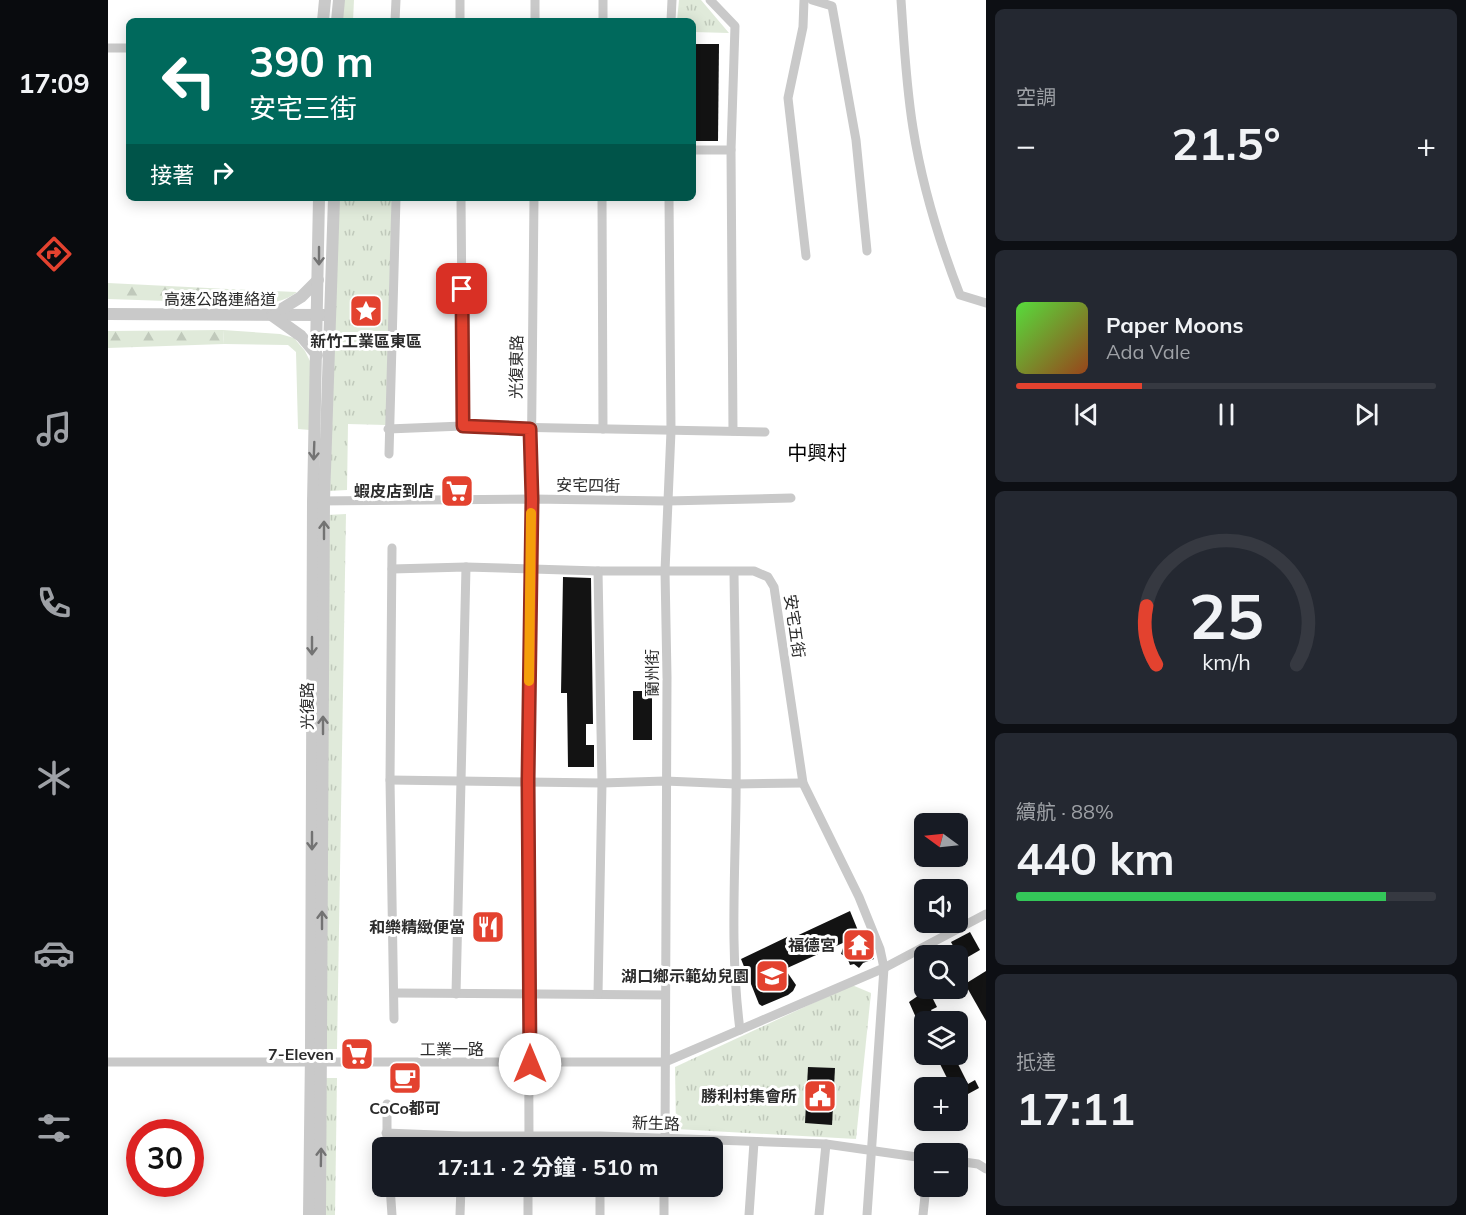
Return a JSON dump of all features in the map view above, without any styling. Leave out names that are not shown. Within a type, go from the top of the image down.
[{"type":"street","points":[[323,18],[325,0]]},
{"type":"street","points":[[337,18],[339,0]]},
{"type":"street","points":[[396,0],[396,18]]},
{"type":"street","points":[[460,0],[460,18]]},
{"type":"street","points":[[535,0],[535,18]]},
{"type":"street","points":[[603,0],[603,18]]},
{"type":"street","points":[[671,18],[672,0]]},
{"type":"street","points":[[710,0],[735,26],[731,150],[733,431]]},
{"type":"street","points":[[804,0],[803,27],[788,98],[806,256]]},
{"type":"street","points":[[812,0],[832,6],[856,140],[867,251]]},
{"type":"street","points":[[901,0],[906,75],[922,177],[945,255],[960,295],[986,303]]},
{"type":"street","points":[[108,48],[126,48]]},
{"type":"street","points":[[696,150],[731,150]]},
{"type":"street","name":"光復路","points":[[319,201],[316,1063],[320,1215]]},
{"type":"street","name":"光復路","points":[[319,501],[331,315],[334,201]]},
{"type":"street","points":[[389,454],[396,201]]},
{"type":"street","points":[[461,201],[463,426]]},
{"type":"street","name":"光復東路","points":[[529,1135],[528,781],[534,201]]},
{"type":"street","points":[[602,201],[603,429]]},
{"type":"street","name":"蘭州街","points":[[665,1137],[667,677],[664,571],[671,431],[669,201]]},
{"type":"street","points":[[317,355],[301,336],[272,316],[301,297],[318,280]]},
{"type":"street","name":"高速公路連絡道","points":[[108,314],[331,315]]},
{"type":"street","points":[[388,429],[463,426],[765,432]]},
{"type":"street","name":"安宅四街","points":[[319,501],[532,499],[667,501],[791,498]]},
{"type":"street","points":[[392,548],[390,780],[394,1019]]},
{"type":"street","points":[[456,994],[466,567]]},
{"type":"street","name":"安宅五街","points":[[392,569],[466,567],[734,573],[754,571],[768,577],[774,587],[803,783],[859,897],[880,949],[884,968],[867,1215]]},
{"type":"street","points":[[598,571],[602,783],[598,994]]},
{"type":"street","points":[[734,573],[736,784],[734,953],[735,993],[740,1030]]},
{"type":"street","points":[[390,780],[803,783]]},
{"type":"street","name":"工業一路","points":[[108,1062],[530,1064],[665,1062],[884,968],[986,914]]},
{"type":"street","points":[[394,993],[665,995]]},
{"type":"street","name":"光復路","points":[[309,1215],[316,1063]]},
{"type":"street","points":[[386,1137],[387,1104]]},
{"type":"street","name":"新生路","points":[[386,1133],[609,1137]]},
{"type":"street","name":"新生路","points":[[723,1142],[826,1144],[914,1156]]},
{"type":"street","points":[[749,1215],[754,1142]]},
{"type":"street","points":[[819,1215],[826,1144]]},
{"type":"street","points":[[968,1163],[978,1164],[986,1169]]},
{"type":"street","points":[[391,1197],[392,1215]]},
{"type":"street","points":[[460,1215],[461,1197]]},
{"type":"street","points":[[528,1197],[528,1215]]},
{"type":"street","points":[[600,1197],[600,1215]]},
{"type":"street","points":[[664,1197],[664,1215]]},
{"type":"street","points":[[923,1215],[925,1197]]},
{"type":"green space","points":[[342,0],[354,0],[353,18],[340,18]]},
{"type":"green space","points":[[679,0],[701,0],[729,33],[696,32],[696,18],[677,18]]},
{"type":"green space","points":[[336,201],[392,201],[386,425],[348,424],[347,490],[330,491]]},
{"type":"green space","points":[[108,283],[228,289],[227,303],[108,299]]},
{"type":"green space","points":[[228,289],[297,292],[272,303],[227,303]]},
{"type":"green space","points":[[223,330],[280,334],[294,338],[311,363],[310,430],[298,429],[296,352],[288,345],[224,344]]},
{"type":"green space","points":[[223,330],[224,344],[108,348],[108,331]]},
{"type":"green space","points":[[346,514],[337,1049],[324,1049],[327,515]]},
{"type":"green space","points":[[852,985],[871,993],[856,1139],[676,1129],[675,1067]]},
{"type":"green space","points":[[324,1078],[337,1078],[335,1215],[322,1215]]},
{"type":"building","points":[[696,44],[719,44],[718,141],[696,141]]},
{"type":"building","points":[[563,577],[591,578],[593,724],[586,724],[586,745],[594,745],[594,767],[568,767],[567,693],[561,693]]},
{"type":"building","points":[[633,691],[652,691],[652,740],[633,740]]},
{"type":"building","points":[[850,911],[859,933],[866,933],[874,951],[874,959],[863,963],[859,968],[854,964],[850,965],[847,957],[841,954],[845,942],[785,969],[796,985],[793,991],[762,1006],[759,1004],[741,959]]},
{"type":"building","points":[[970,932],[980,950],[968,957],[968,945],[953,945],[951,942]]},
{"type":"building","points":[[986,971],[986,1021],[968,989],[968,982]]},
{"type":"building","points":[[914,999],[933,999],[937,1007],[932,1011],[914,1011],[914,1013],[909,1002]]},
{"type":"building","points":[[940,1065],[958,1065],[964,1077],[946,1077]]},
{"type":"building","name":"勝利村集會所","points":[[808,1067],[835,1068],[832,1125],[805,1123]]},
{"type":"building","points":[[975,1080],[979,1088],[968,1094],[968,1084]]},
{"type":"slow traffic","points":[[529,681],[531,513]]},
{"type":"place","name":"新竹工業區東區","points":[[366,311]]},
{"type":"place","name":"蝦皮店到店","points":[[457,491]]},
{"type":"place","name":"和樂精緻便當","points":[[488,927]]},
{"type":"place","name":"福德宮","points":[[859,945]]},
{"type":"place","name":"湖口鄉示範幼兒園","points":[[772,976]]},
{"type":"place","name":"7-Eleven","points":[[357,1054]]},
{"type":"place","name":"CoCo都可","points":[[405,1078]]},
{"type":"place","name":"勝利村集會所","points":[[820,1096]]},
{"type":"district","name":"中興村","points":[[817,452]]},
{"type":"route","points":[[462,289],[463,426],[530,429],[532,499],[528,781],[530,1064]]}]
